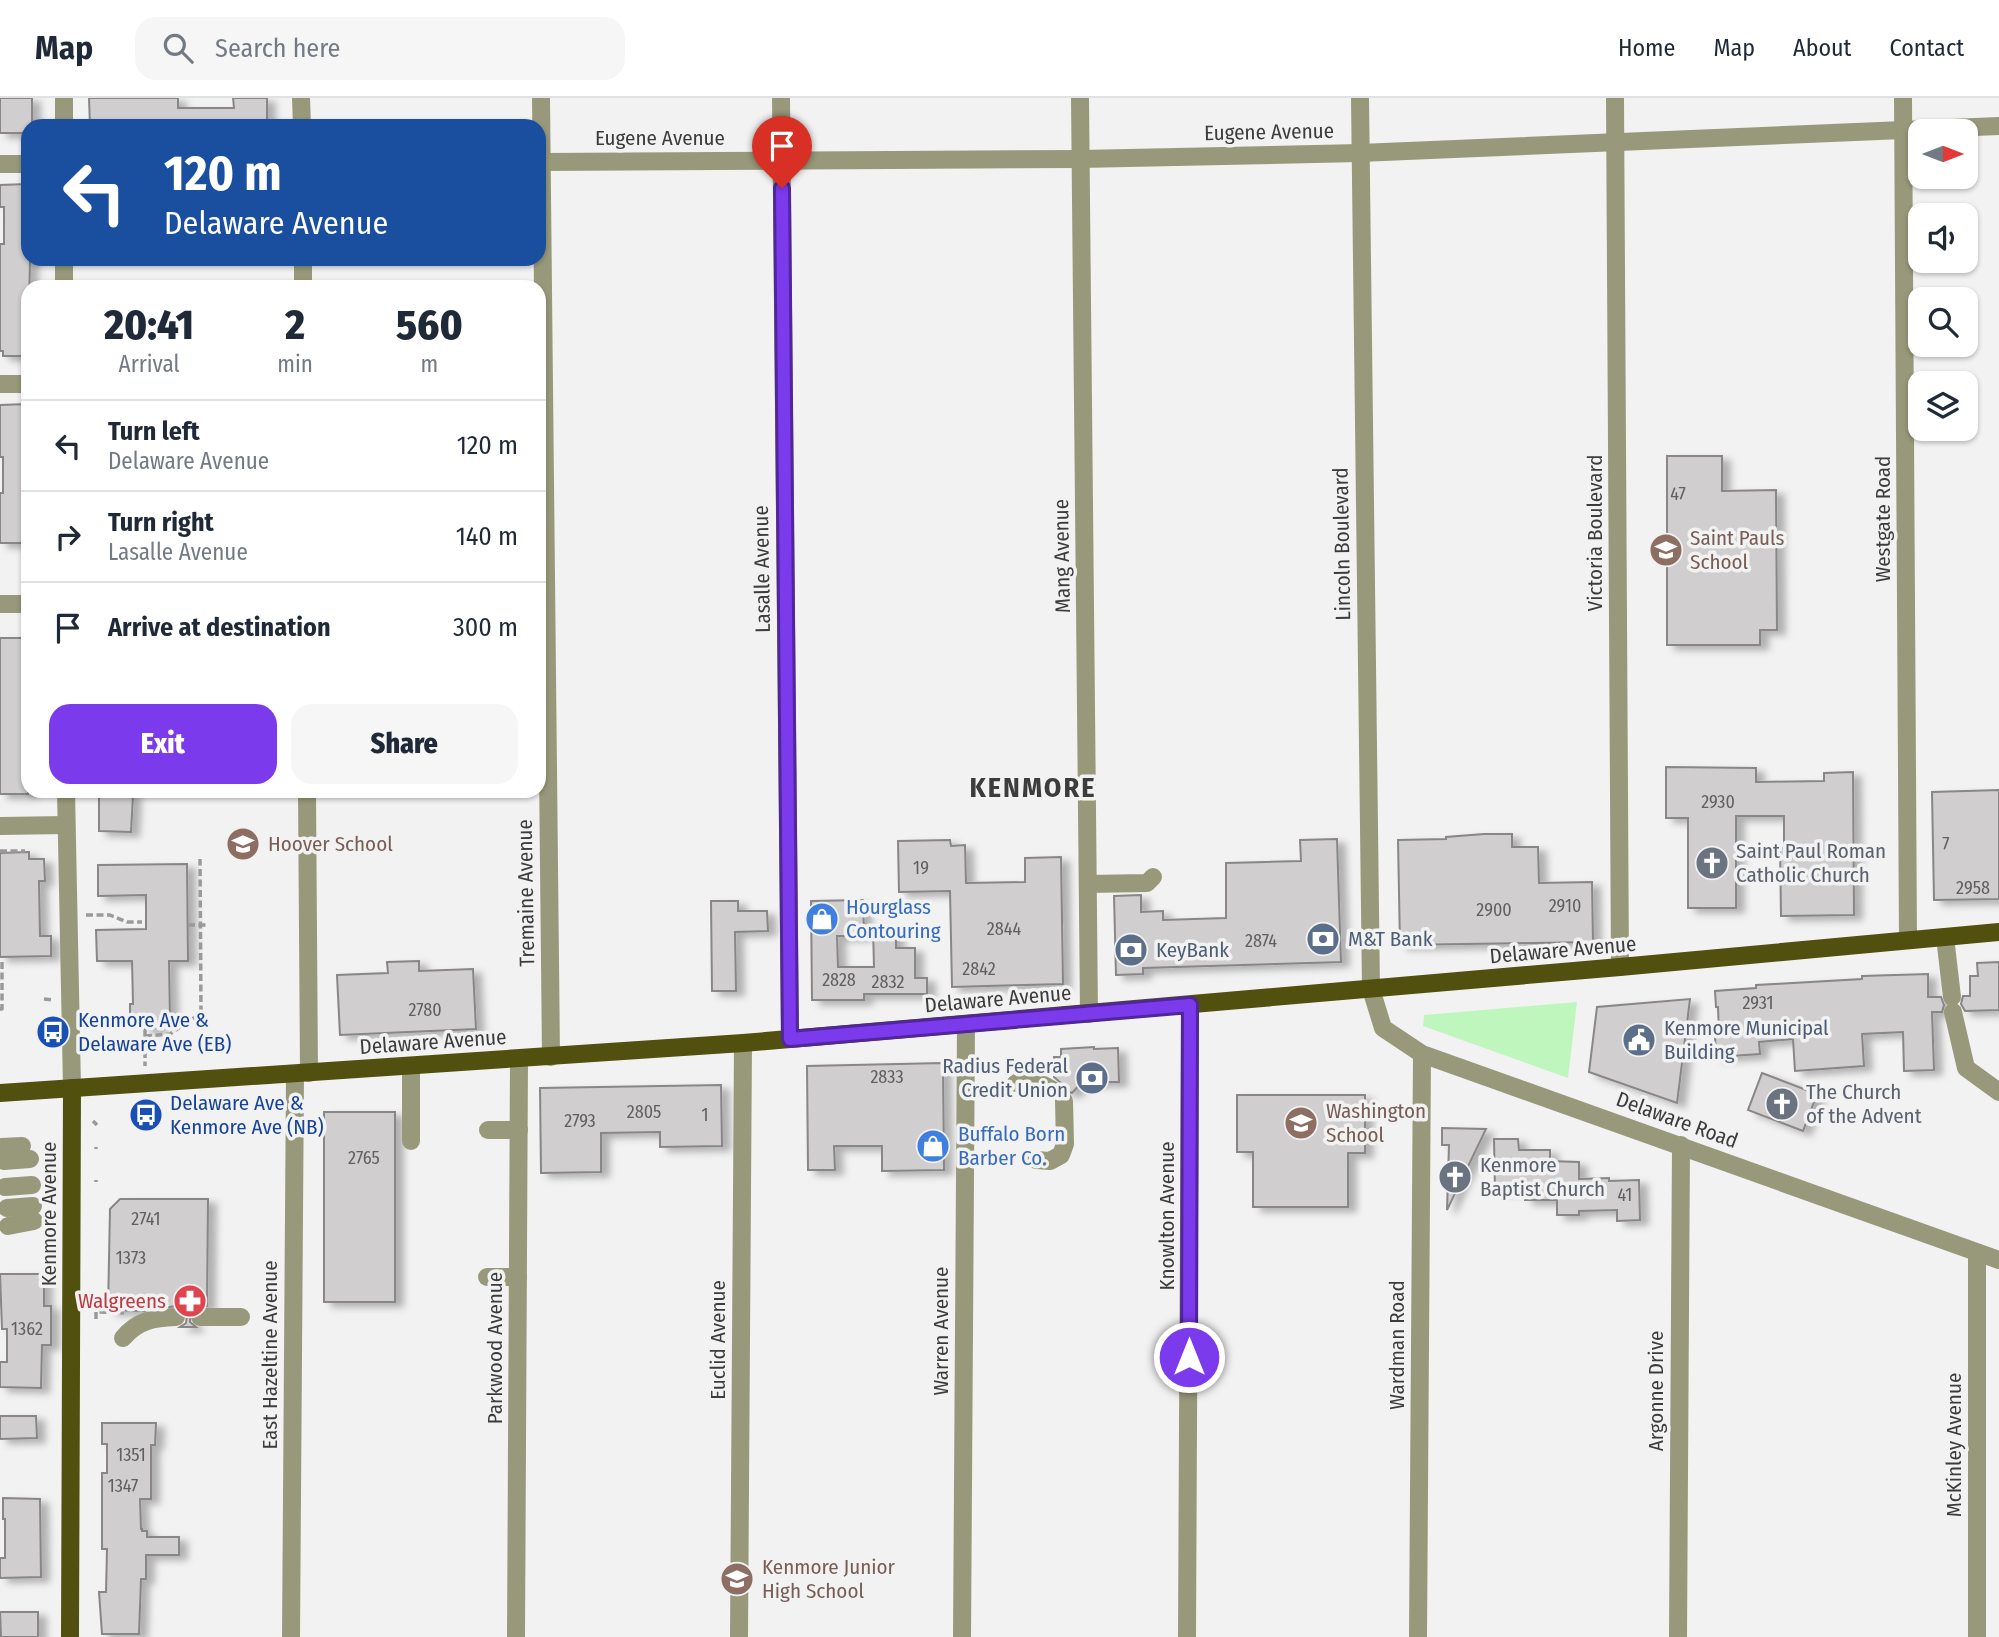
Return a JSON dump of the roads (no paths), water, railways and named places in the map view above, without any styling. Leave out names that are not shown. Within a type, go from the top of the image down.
[{"type":"main road","name":"Delaware Avenue","points":[[0,1093],[743,1043],[1999,932]]},
{"type":"main road","name":"Kenmore Avenue","points":[[70,1637],[72,1088]]},
{"type":"street","points":[[64,98],[64,119]]},
{"type":"street","points":[[301,98],[302,119]]},
{"type":"street","name":"Tremaine Avenue","points":[[541,98],[541,119]]},
{"type":"street","name":"Lasalle Avenue","points":[[781,98],[790,1039]]},
{"type":"street","name":"Mang Avenue","points":[[1080,98],[1089,1014]]},
{"type":"street","name":"Lincoln Boulevard","points":[[1360,98],[1371,989]]},
{"type":"street","name":"Victoria Boulevard","points":[[1615,98],[1620,967]]},
{"type":"street","name":"Westgate Road","points":[[1903,98],[1908,940]]},
{"type":"street","name":"Eugene Avenue","points":[[546,162],[1080,159],[1360,153],[1999,126]]},
{"type":"street","points":[[0,164],[21,164]]},
{"type":"street","points":[[0,384],[21,383]]},
{"type":"street","points":[[0,604],[21,604]]},
{"type":"street","name":"Tremaine Avenue","points":[[546,650],[551,1057]]},
{"type":"street","name":"Kenmore Avenue","points":[[66,798],[72,1088]]},
{"type":"street","name":"East Hazeltine Avenue","points":[[291,1637],[307,798]]},
{"type":"street","points":[[0,826],[66,825]]},
{"type":"street","points":[[1088,884],[1147,883],[1153,877]]},
{"type":"street","points":[[1945,937],[1952,1005],[1966,1068],[1999,1092]]},
{"type":"street","name":"Delaware Road","points":[[1371,989],[1383,1028],[1422,1054],[1999,1260]]},
{"type":"street","name":"Knowlton Avenue","points":[[1187,1637],[1190,1005]]},
{"type":"street","name":"Warren Avenue","points":[[962,1637],[966,1024]]},
{"type":"street","name":"Euclid Avenue","points":[[739,1637],[743,1043]]},
{"type":"street","name":"Wardman Road","points":[[1418,1637],[1422,1054]]},
{"type":"street","name":"Parkwood Avenue","points":[[516,1637],[519,1059]]},
{"type":"street","points":[[411,1066],[411,1141]]},
{"type":"street","points":[[1016,1083],[1044,1085],[1059,1095],[1065,1144],[1061,1155],[1049,1161],[1036,1160]]},
{"type":"street","points":[[488,1130],[519,1130]]},
{"type":"street","name":"Argonne Drive","points":[[1678,1637],[1681,1145]]},
{"type":"street","points":[[3,1154],[26,1152]]},
{"type":"street","points":[[5,1187],[32,1185]]},
{"type":"street","points":[[8,1217],[33,1213]]},
{"type":"street","name":"McKinley Avenue","points":[[1977,1253],[1977,1637]]},
{"type":"street","points":[[487,1277],[518,1277]]},
{"type":"street","points":[[123,1338],[138,1323],[176,1317]]},
{"type":"street","points":[[200,1317],[241,1317]]},
{"type":"place","name":"Saint Pauls School","points":[[1666,550]]},
{"type":"place","name":"Hoover School","points":[[243,844]]},
{"type":"place","name":"Saint Paul Roman Catholic Church","points":[[1712,863]]},
{"type":"place","name":"Hourglass Contouring","points":[[822,919]]},
{"type":"place","name":"M&T Bank","points":[[1323,939]]},
{"type":"place","name":"KeyBank","points":[[1131,950]]},
{"type":"place","name":"Kenmore Ave & Delaware Ave (EB)","points":[[53,1032]]},
{"type":"place","name":"Kenmore Municipal Building","points":[[1639,1040]]},
{"type":"place","name":"Radius Federal Credit Union","points":[[1092,1078]]},
{"type":"place","name":"The Church of the Advent","points":[[1782,1104]]},
{"type":"place","name":"Delaware Ave & Kenmore Ave (NB)","points":[[146,1115]]},
{"type":"place","name":"Washington School","points":[[1301,1123]]},
{"type":"place","name":"Buffalo Born Barber Co.","points":[[933,1146]]},
{"type":"place","name":"Kenmore Baptist Church","points":[[1455,1177]]},
{"type":"place","name":"Walgreens","points":[[190,1301]]},
{"type":"place","name":"Kenmore Junior High School","points":[[737,1579]]},
{"type":"district","name":"KENMORE","points":[[1033,787]]}]
